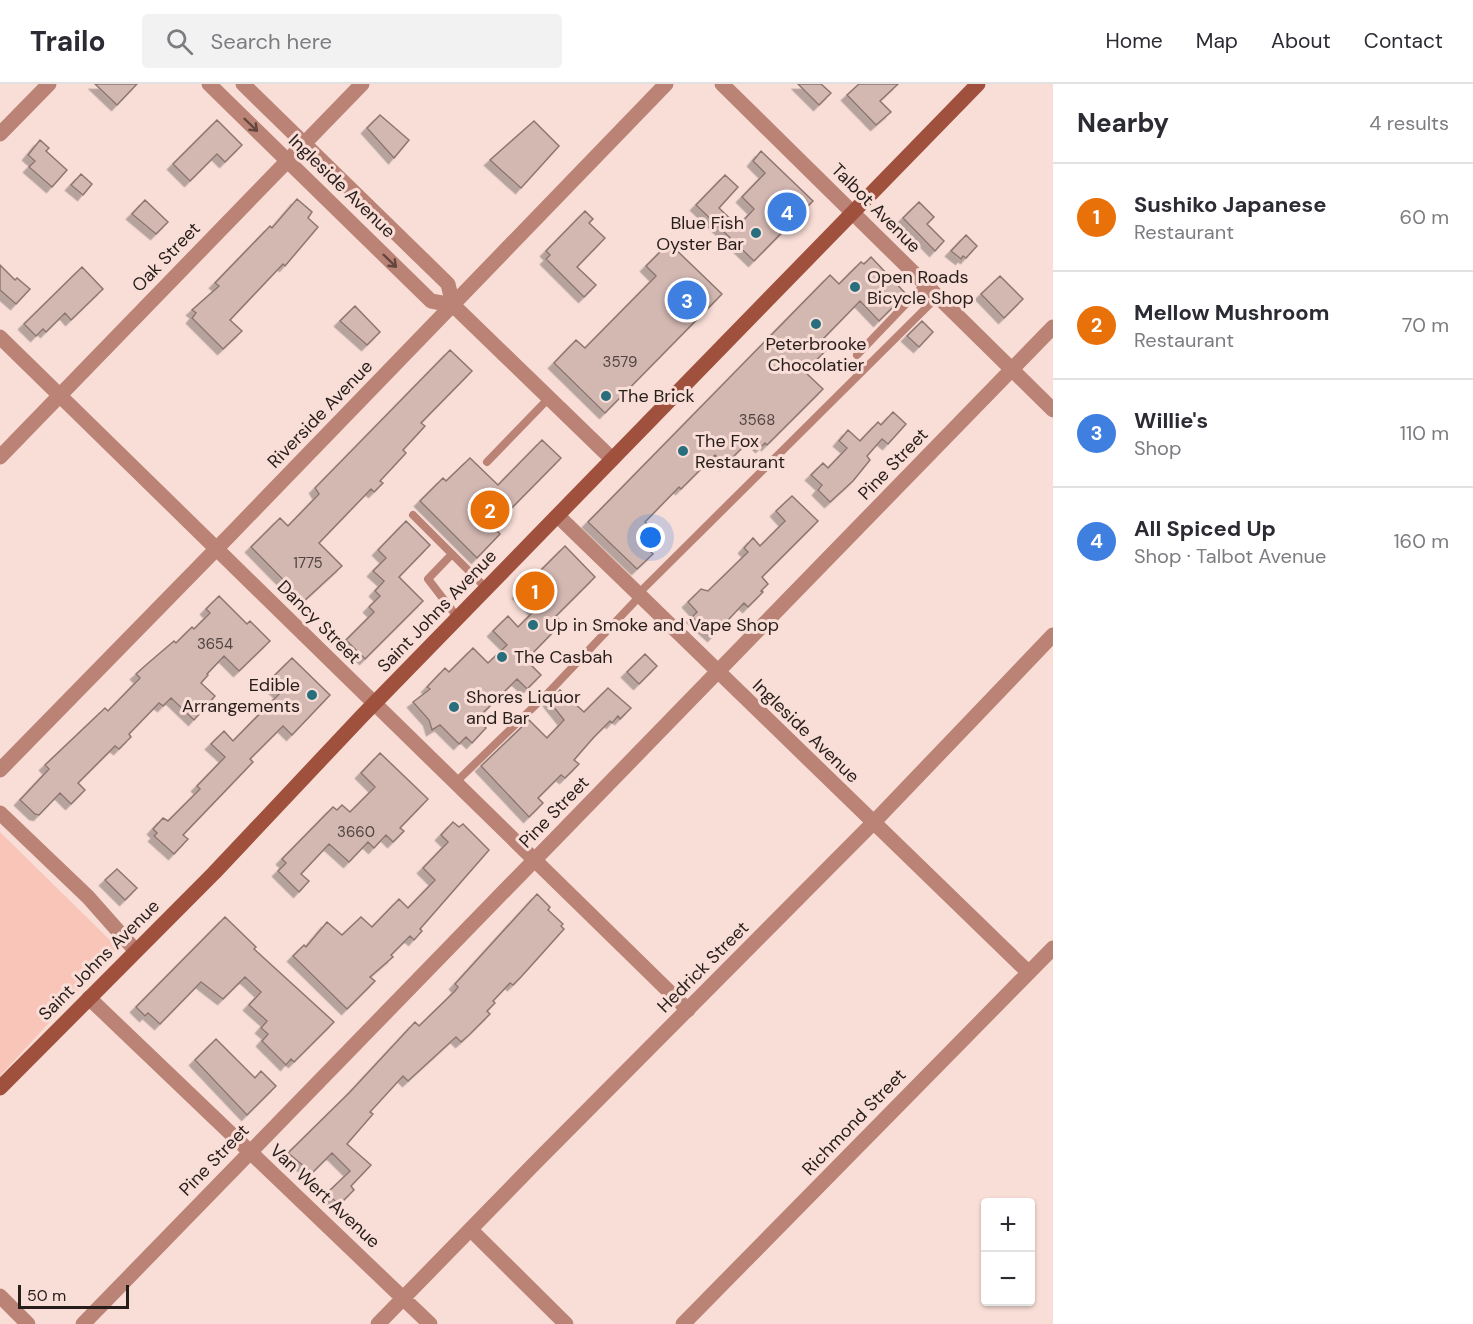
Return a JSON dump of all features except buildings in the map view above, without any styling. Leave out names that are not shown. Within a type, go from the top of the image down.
[{"type":"main road","name":"Saint Johns Avenue","points":[[0,1088],[213,873],[978,84]]},
{"type":"street","points":[[0,134],[49,84]]},
{"type":"street","name":"Ingleside Avenue","points":[[209,84],[431,302],[453,305]]},
{"type":"street","name":"Ingleside Avenue","points":[[243,84],[448,284],[453,305],[612,459]]},
{"type":"street","name":"Oak Street","points":[[0,457],[286,159],[362,84]]},
{"type":"street","name":"Riverside Avenue","points":[[0,770],[666,84]]},
{"type":"street","name":"Talbot Avenue","points":[[722,84],[1053,410]]},
{"type":"street","name":"Pine Street","points":[[83,1324],[1053,327]]},
{"type":"street","name":"Dancy Street","points":[[0,338],[218,548],[688,1010]]},
{"type":"street","name":"Ingleside Avenue","points":[[558,516],[1028,972]]},
{"type":"street","name":"Hedrick Street","points":[[378,1324],[873,823],[1053,635]]},
{"type":"street","points":[[0,813],[88,897],[135,950]]},
{"type":"street","name":"Richmond Street","points":[[683,1324],[1053,948]]},
{"type":"street","name":"Van Wert Avenue","points":[[89,998],[430,1324]]},
{"type":"street","points":[[471,1230],[566,1324]]},
{"type":"street","points":[[0,1296],[28,1324]]},
{"type":"lane","points":[[857,355],[925,284]]},
{"type":"lane","points":[[456,782],[549,692],[639,595],[938,296]]},
{"type":"lane","points":[[488,462],[549,398]]},
{"type":"lane","points":[[413,515],[487,589]]},
{"type":"lane","points":[[452,554],[428,579],[458,618]]},
{"type":"shaded area","points":[[0,832],[118,948],[0,1076]]},
{"type":"place","name":"All Spiced Up","points":[[787,212]]},
{"type":"place","name":"Blue Fish Oyster Bar","points":[[756,233]]},
{"type":"place","name":"Open Roads Bicycle Shop","points":[[855,287]]},
{"type":"place","name":"Willie's","points":[[687,300]]},
{"type":"place","name":"Peterbrooke Chocolatier","points":[[816,324]]},
{"type":"place","name":"The Brick","points":[[606,396]]},
{"type":"place","name":"The Fox Restaurant","points":[[683,451]]},
{"type":"place","name":"Mellow Mushroom","points":[[490,510]]},
{"type":"place","name":"Sushiko Japanese","points":[[535,591]]},
{"type":"place","name":"Up in Smoke and Vape Shop","points":[[533,625]]},
{"type":"place","name":"The Casbah","points":[[502,657]]},
{"type":"place","name":"Edible Arrangements","points":[[312,695]]},
{"type":"place","name":"Shores Liquor and Bar","points":[[454,707]]}]
